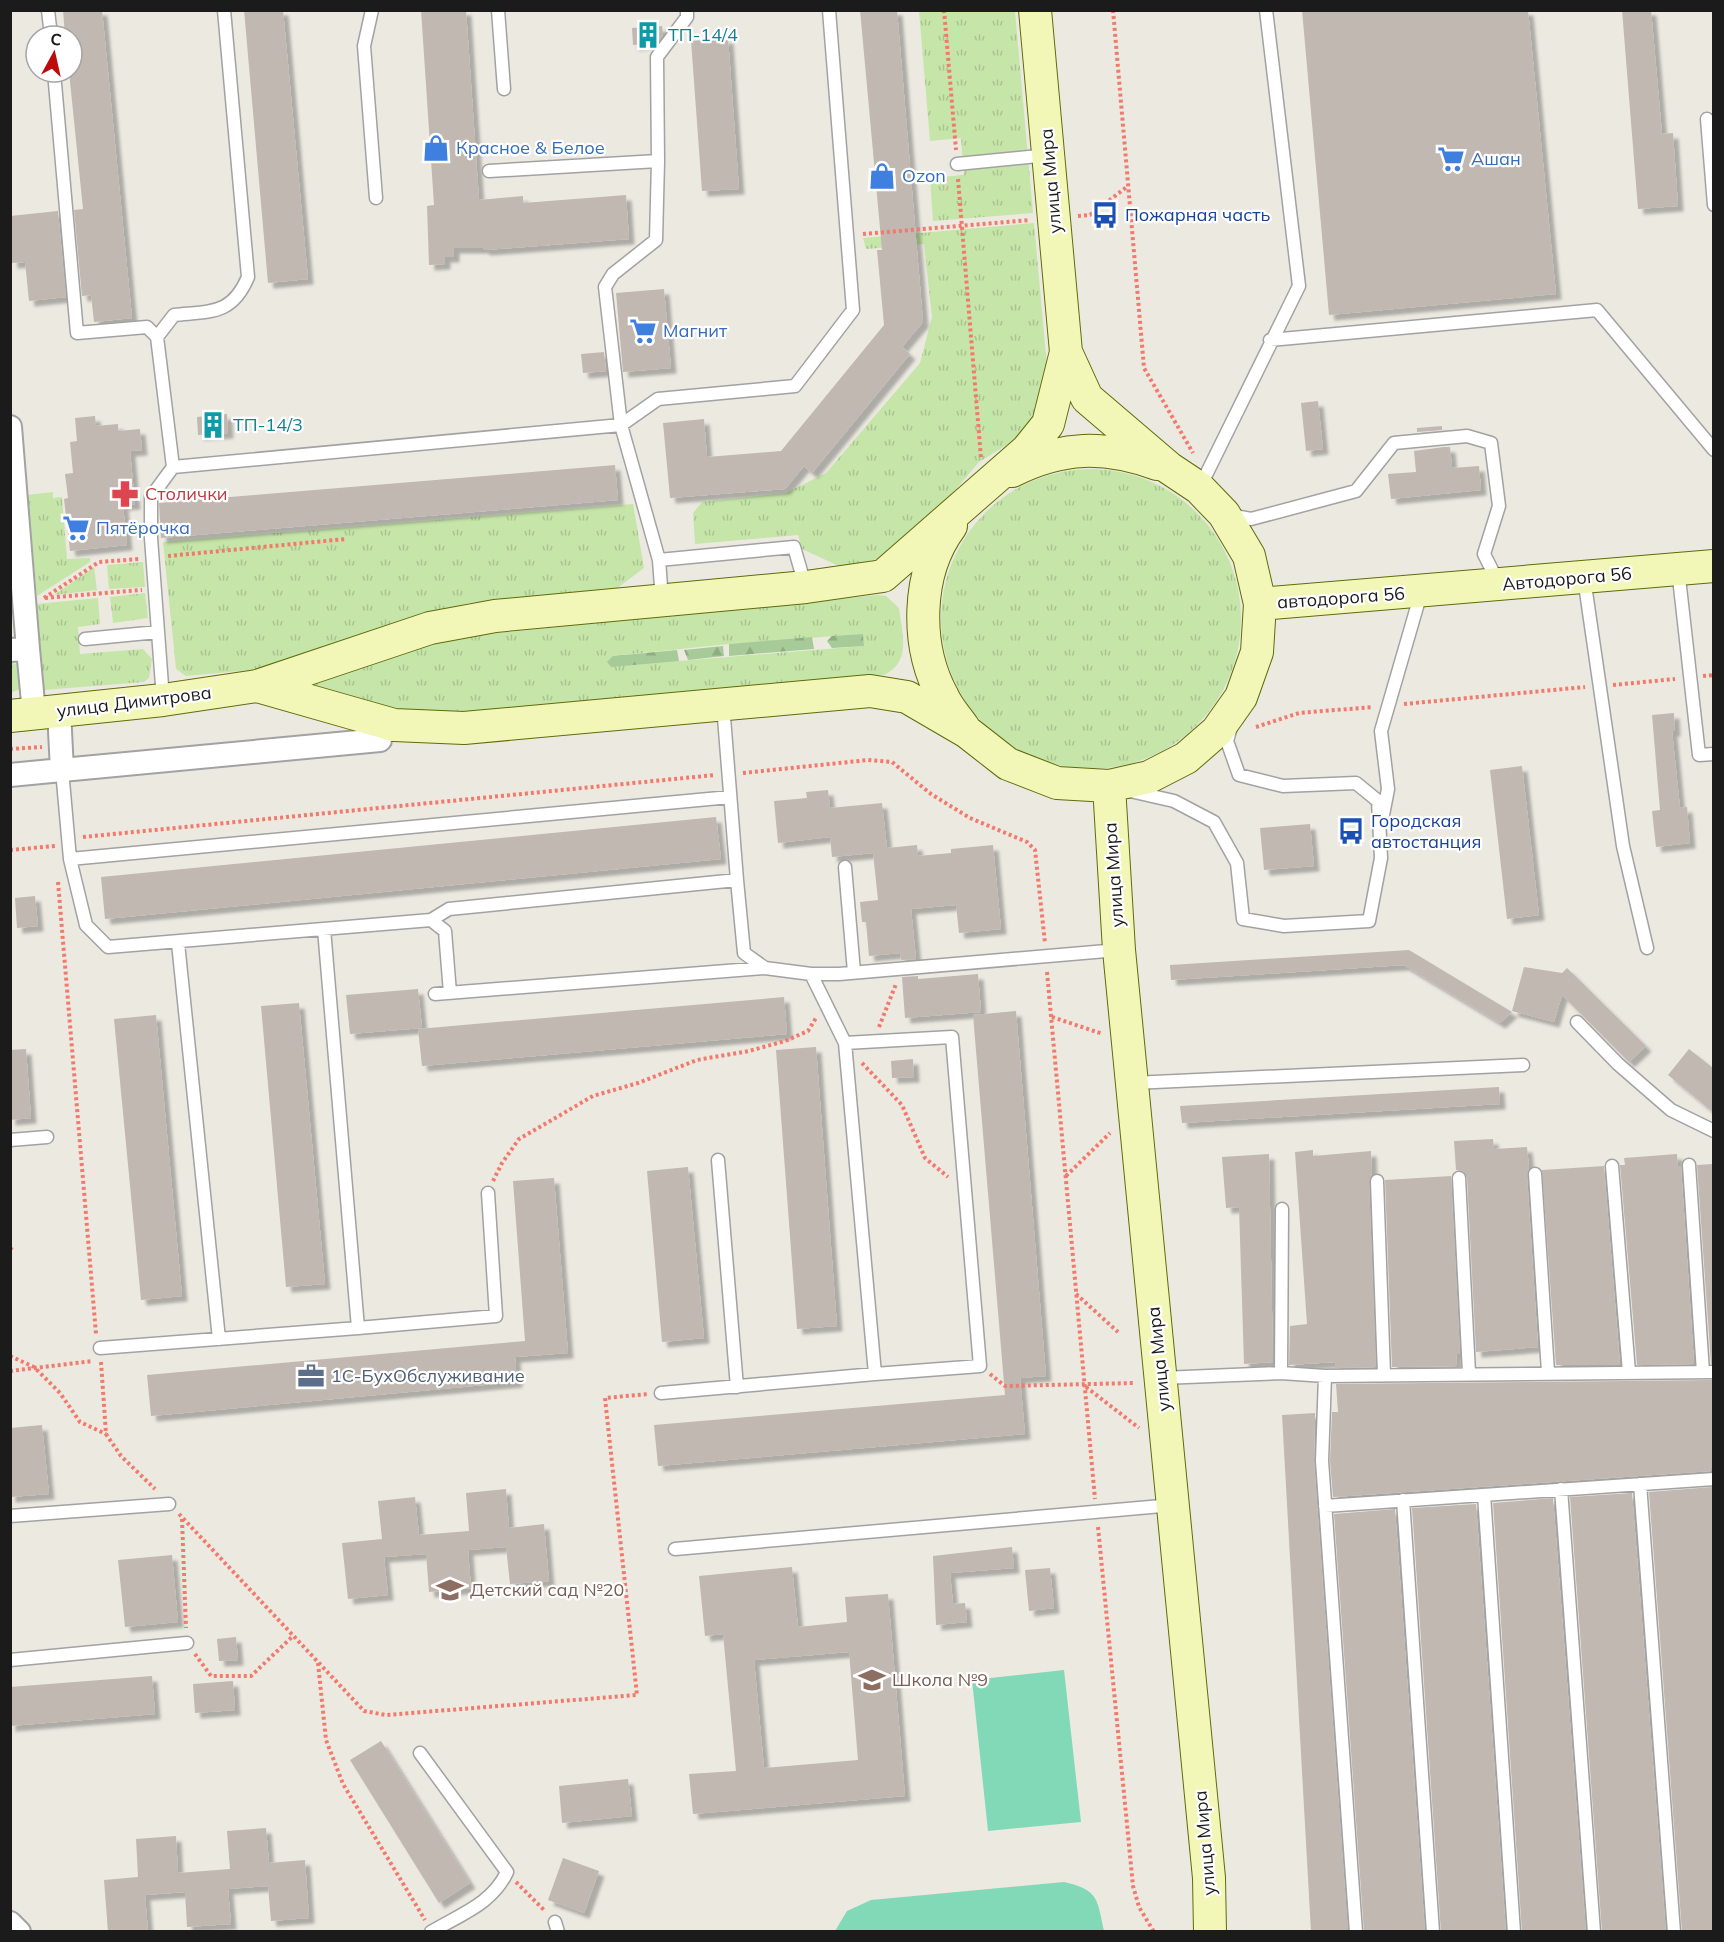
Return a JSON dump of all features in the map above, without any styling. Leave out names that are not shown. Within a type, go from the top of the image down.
[{"type":"main road","name":"улица Мира","points":[[1035,10],[1066,352]]},
{"type":"main road","points":[[257,686],[394,725],[464,728],[870,691],[907,698],[967,732],[1008,764],[1057,783],[1109,786],[1149,777],[1186,758],[1217,731],[1241,697],[1257,652],[1260,604],[1249,556],[1224,514],[1199,488],[1181,461],[1112,422],[1087,398],[1066,352]]},
{"type":"main road","points":[[257,686],[430,628],[495,616],[806,587],[883,576],[1027,450],[1048,424],[1066,352]]},
{"type":"main road","points":[[967,732],[943,697],[928,658],[923,616],[928,574],[944,535],[984,489],[1038,458],[1082,450],[1127,453],[1181,461]]},
{"type":"main road","name":"Автодорога 56","points":[[1421,592],[1713,566]]},
{"type":"main road","name":"автодорога 56","points":[[1260,604],[1421,592]]},
{"type":"main road","name":"улица Димитрова","points":[[34,713],[164,700],[257,686]]},
{"type":"main road","name":"улица Мира","points":[[1109,786],[1119,950],[1132,1083],[1148,1381],[1173,1505],[1209,1878],[1210,1932]]},
{"type":"street","points":[[10,427],[13,484],[33,600],[19,649],[34,713],[60,745],[62,770]]},
{"type":"street","points":[[10,775],[380,740]]},
{"type":"street","points":[[10,1923],[19,1932]]},
{"type":"lane","points":[[157,337],[174,315],[219,309],[239,297],[248,277],[224,10]]},
{"type":"lane","points":[[372,10],[364,46],[376,198]]},
{"type":"lane","points":[[498,10],[504,89]]},
{"type":"lane","points":[[662,600],[659,560],[621,425],[605,287],[613,274],[656,240],[657,57],[687,17],[687,10]]},
{"type":"lane","points":[[173,467],[621,425],[658,399],[795,386],[853,310],[829,10]]},
{"type":"lane","points":[[1199,488],[1270,340],[1299,286],[1266,10]]},
{"type":"lane","points":[[55,84],[77,333],[147,327],[157,337],[173,467],[151,497],[152,558],[164,700]]},
{"type":"lane","points":[[1707,119],[1713,205]]},
{"type":"lane","points":[[957,164],[1049,155]]},
{"type":"lane","points":[[489,171],[658,161]]},
{"type":"lane","points":[[1270,340],[1597,310],[1713,450]]},
{"type":"lane","points":[[1224,514],[1251,519],[1356,491],[1394,443],[1467,436],[1491,443],[1499,506],[1484,554],[1500,586]]},
{"type":"lane","points":[[659,560],[795,547],[806,587]]},
{"type":"lane","points":[[1678,569],[1688,678],[1699,755],[1713,754]]},
{"type":"lane","points":[[1584,578],[1602,686],[1623,846],[1647,948]]},
{"type":"lane","points":[[1380,828],[1388,789],[1381,730],[1421,592]]},
{"type":"lane","points":[[85,639],[158,632]]},
{"type":"lane","points":[[1109,786],[1174,801],[1214,822],[1237,863],[1243,919],[1284,926],[1369,921],[1381,858],[1378,801],[1356,783],[1283,786],[1239,775],[1227,741],[1241,697]]},
{"type":"lane","points":[[723,705],[744,953],[765,968]]},
{"type":"lane","points":[[62,770],[70,859],[86,925],[108,948],[431,920],[449,909],[737,879]]},
{"type":"lane","points":[[70,859],[730,797]]},
{"type":"lane","points":[[845,867],[854,972]]},
{"type":"lane","points":[[431,920],[446,931],[450,993]]},
{"type":"lane","points":[[324,929],[358,1328]]},
{"type":"lane","points":[[178,943],[219,1339]]},
{"type":"lane","points":[[435,994],[765,968],[811,974],[854,972],[1119,950]]},
{"type":"lane","points":[[811,974],[845,1042],[875,1374]]},
{"type":"lane","points":[[1577,1022],[1618,1064],[1671,1110],[1713,1131]]},
{"type":"lane","points":[[661,1393],[980,1366],[952,1037],[845,1042]]},
{"type":"lane","points":[[1132,1083],[1523,1065]]},
{"type":"lane","points":[[10,1140],[47,1137]]},
{"type":"lane","points":[[718,1160],[737,1387]]},
{"type":"lane","points":[[1148,1381],[1281,1373],[1325,1376],[1708,1372],[1689,1165]]},
{"type":"lane","points":[[1612,1166],[1629,1372]]},
{"type":"lane","points":[[1535,1174],[1548,1372]]},
{"type":"lane","points":[[1460,1178],[1468,1373]]},
{"type":"lane","points":[[1377,1181],[1384,1374]]},
{"type":"lane","points":[[100,1348],[496,1316],[488,1193]]},
{"type":"lane","points":[[1281,1373],[1282,1209]]},
{"type":"lane","points":[[1325,1376],[1322,1461],[1356,1932]]},
{"type":"lane","points":[[1325,1506],[1713,1479]]},
{"type":"lane","points":[[1640,1484],[1674,1932]]},
{"type":"lane","points":[[1561,1489],[1594,1932]]},
{"type":"lane","points":[[1484,1495],[1514,1932]]},
{"type":"lane","points":[[1403,1500],[1433,1932]]},
{"type":"lane","points":[[10,1516],[169,1504]]},
{"type":"lane","points":[[675,1550],[1096,1514],[1173,1505]]},
{"type":"lane","points":[[10,1660],[187,1643]]},
{"type":"lane","points":[[420,1753],[507,1872],[500,1887],[476,1908],[428,1927]]},
{"type":"path","points":[[944,10],[984,489]]},
{"type":"path","points":[[1113,10],[1144,368],[1181,461]]},
{"type":"path","points":[[847,235],[962,225]]},
{"type":"path","points":[[33,600],[99,562],[346,539]]},
{"type":"path","points":[[33,600],[155,589]]},
{"type":"path","points":[[1256,727],[1299,713],[1713,675]]},
{"type":"path","points":[[10,749],[60,745]]},
{"type":"path","points":[[10,850],[65,846],[68,838],[868,760],[892,762],[931,794],[970,818],[1027,842],[1035,850],[1046,956],[1096,1514],[1133,1886],[1139,1907],[1154,1932]]},
{"type":"path","points":[[57,874],[94,1328],[100,1348]]},
{"type":"path","points":[[873,1041],[902,968]]},
{"type":"path","points":[[488,1193],[502,1163],[519,1139],[550,1120],[593,1096],[638,1083],[697,1060],[749,1052],[785,1041],[808,1031],[825,1003]]},
{"type":"path","points":[[1052,1017],[1104,1034]]},
{"type":"path","points":[[845,1042],[902,1105],[925,1158],[965,1191]]},
{"type":"path","points":[[1066,1176],[1110,1133]]},
{"type":"path","points":[[1076,1294],[1118,1332]]},
{"type":"path","points":[[10,1356],[34,1367],[60,1393],[80,1422],[106,1434]]},
{"type":"path","points":[[10,1371],[101,1360],[106,1434],[121,1456],[364,1712],[386,1714],[637,1695],[605,1398],[661,1393]]},
{"type":"path","points":[[980,1366],[1005,1386],[1045,1384],[1085,1386],[1148,1381]]},
{"type":"path","points":[[1085,1386],[1140,1428]]},
{"type":"path","points":[[182,1518],[187,1643],[211,1676],[250,1676],[292,1636]]},
{"type":"path","points":[[318,1663],[326,1740],[343,1784],[428,1927]]},
{"type":"path","points":[[506,1874],[557,1927]]},
{"type":"green space","points":[[919,11],[1015,11],[1033,213],[933,221],[930,178],[964,175],[961,138],[930,141]]},
{"type":"green space","points":[[1034,223],[1049,388],[1041,424],[979,462],[903,552],[843,568],[802,549],[798,535],[695,544],[693,513],[702,502],[786,493],[826,473],[920,363],[932,317],[924,244],[866,249],[863,238]]},
{"type":"green space","points":[[1091,469],[1120,472],[1148,481],[1162,487],[1197,513],[1223,548],[1229,562],[1238,590],[1241,619],[1238,648],[1229,676],[1223,690],[1197,725],[1162,751],[1148,757],[1120,766],[1091,769],[1062,766],[1034,757],[1020,751],[985,725],[959,690],[953,676],[944,648],[941,619],[944,590],[953,562],[959,548],[985,513],[1020,487],[1034,481],[1062,472]]},
{"type":"green space","points":[[53,492],[53,498],[62,497],[67,559],[90,558],[90,562],[37,596],[27,495]]},
{"type":"green space","points":[[633,504],[644,568],[616,589],[469,603],[273,668],[186,676],[176,669],[163,542]]},
{"type":"green space","points":[[143,562],[145,587],[109,589],[107,565]]},
{"type":"green space","points":[[94,567],[97,590],[54,595]]},
{"type":"green space","points":[[145,593],[148,618],[113,623],[110,597]]},
{"type":"green space","points":[[878,595],[886,596],[899,608],[903,646],[899,663],[884,675],[461,712],[402,713],[305,684],[447,638]],"holes":[[[863,634],[864,646],[679,661],[612,656]]]},
{"type":"green space","points":[[98,598],[100,624],[78,627],[80,654],[143,649],[152,659],[149,678],[144,682],[44,690],[36,604]]},
{"type":"green space","points":[[863,634],[864,646],[832,648],[827,641],[832,636]]},
{"type":"green space","points":[[812,637],[814,649],[729,656],[729,644]]},
{"type":"green space","points":[[723,646],[724,656],[688,660],[684,650]]},
{"type":"green space","points":[[677,650],[679,661],[611,667],[607,662],[613,656]]},
{"type":"green space","points":[[11,662],[22,667],[24,687],[11,693]]},
{"type":"green space","points":[[1064,1670],[1081,1822],[988,1831],[972,1680]]},
{"type":"green space","points":[[1064,1882],[1090,1893],[1100,1911],[1104,1931],[835,1931],[847,1911],[871,1900]]},
{"type":"building","points":[[63,10],[102,10],[132,318],[94,322],[91,295],[82,296],[74,210],[83,209],[70,84],[84,84],[84,24],[64,24]]},
{"type":"building","points":[[244,10],[283,10],[308,279],[268,283]]},
{"type":"building","points":[[421,10],[466,10],[479,200],[523,196],[523,203],[626,195],[629,239],[485,250],[483,248],[454,248],[454,257],[445,257],[445,264],[429,265],[427,206],[434,205]]},
{"type":"building","points":[[860,10],[897,10],[923,322],[902,347],[910,354],[812,473],[804,466],[785,489],[670,498],[663,423],[704,419],[707,457],[781,451],[884,325],[877,250],[882,250]]},
{"type":"building","points":[[1302,10],[1528,10],[1556,294],[1329,315]]},
{"type":"building","points":[[1622,10],[1651,10],[1662,134],[1673,133],[1678,206],[1638,209]]},
{"type":"building","name":"ТП-14/4","points":[[662,26],[663,35],[657,43],[633,45],[632,28]]},
{"type":"building","points":[[728,38],[739,189],[702,191],[691,41]]},
{"type":"building","points":[[58,211],[66,297],[29,301],[25,262],[12,263],[10,216]]},
{"type":"building","name":"Магнит","points":[[664,289],[671,368],[623,372],[616,293]]},
{"type":"building","points":[[604,352],[606,371],[583,373],[581,354]]},
{"type":"building","points":[[1318,401],[1323,449],[1306,451],[1301,403]]},
{"type":"building","name":"ТП-14/3","points":[[227,414],[228,433],[198,435],[197,417]]},
{"type":"building","points":[[95,416],[96,426],[118,424],[118,431],[140,429],[142,450],[130,451],[135,504],[123,505],[127,545],[70,551],[64,499],[68,498],[65,474],[73,473],[70,442],[77,441],[75,418]]},
{"type":"building","points":[[1442,426],[1442,430],[1417,432],[1417,428]]},
{"type":"building","points":[[1450,447],[1452,468],[1479,466],[1481,490],[1391,499],[1388,474],[1416,472],[1414,451]]},
{"type":"building","points":[[615,465],[618,500],[161,538],[159,503]]},
{"type":"building","points":[[1674,713],[1675,731],[1672,731],[1680,808],[1687,807],[1690,843],[1656,847],[1652,811],[1660,810],[1652,715]]},
{"type":"building","points":[[1522,766],[1539,915],[1507,919],[1490,770]]},
{"type":"building","points":[[828,790],[830,808],[882,803],[887,848],[917,845],[918,856],[951,853],[951,849],[993,845],[1001,929],[959,933],[956,905],[911,909],[916,959],[901,960],[900,953],[869,956],[866,922],[862,922],[860,902],[878,900],[873,853],[832,857],[830,837],[778,843],[774,801],[807,798],[806,792]]},
{"type":"building","points":[[716,817],[721,859],[105,919],[101,877]]},
{"type":"building","points":[[1310,824],[1314,866],[1264,870],[1260,828]]},
{"type":"building","points":[[35,896],[38,926],[17,928],[15,898]]},
{"type":"building","points":[[1409,950],[1512,1012],[1500,1023],[1404,965],[1171,980],[1170,965]]},
{"type":"building","points":[[1524,967],[1562,973],[1567,968],[1646,1046],[1629,1062],[1562,995],[1554,1022],[1512,1011]]},
{"type":"building","points":[[978,974],[981,1012],[905,1018],[902,977],[918,976],[918,979]]},
{"type":"building","points":[[418,989],[422,1028],[350,1034],[346,995]]},
{"type":"building","points":[[784,997],[787,1034],[422,1066],[418,1029]]},
{"type":"building","points":[[299,1003],[325,1284],[286,1287],[261,1006]]},
{"type":"building","points":[[1016,1011],[1046,1376],[1020,1378],[1025,1434],[658,1466],[654,1425],[1005,1395],[973,1015]]},
{"type":"building","points":[[156,1015],[182,1296],[141,1300],[114,1019]]},
{"type":"building","points":[[816,1047],[837,1326],[797,1329],[776,1050]]},
{"type":"building","points":[[26,1049],[31,1118],[10,1120],[10,1050]]},
{"type":"building","points":[[1689,1049],[1713,1068],[1713,1112],[1668,1075]]},
{"type":"building","points":[[913,1059],[914,1077],[892,1078],[891,1061]]},
{"type":"building","points":[[1499,1087],[1500,1104],[1182,1123],[1180,1106]]},
{"type":"building","points":[[1493,1139],[1494,1149],[1527,1147],[1538,1347],[1476,1352],[1467,1178],[1463,1171],[1456,1170],[1454,1141]]},
{"type":"building","points":[[1313,1150],[1313,1156],[1371,1151],[1372,1174],[1369,1181],[1376,1367],[1335,1368],[1335,1362],[1289,1365],[1290,1326],[1307,1324],[1295,1152]]},
{"type":"building","points":[[1269,1154],[1273,1362],[1244,1364],[1239,1207],[1226,1208],[1222,1157]]},
{"type":"building","points":[[1677,1154],[1678,1166],[1681,1166],[1694,1364],[1637,1365],[1620,1165],[1625,1165],[1624,1158]]},
{"type":"building","points":[[1713,1164],[1713,1364],[1711,1364],[1697,1165]]},
{"type":"building","points":[[1604,1166],[1620,1365],[1556,1365],[1542,1170]]},
{"type":"building","points":[[688,1167],[704,1338],[662,1342],[647,1171]]},
{"type":"building","points":[[1451,1176],[1460,1354],[1456,1354],[1457,1366],[1392,1367],[1385,1180]]},
{"type":"building","points":[[554,1178],[568,1353],[515,1357],[517,1382],[151,1416],[147,1375],[525,1341],[513,1181]]},
{"type":"building","points":[[1713,1380],[1713,1467],[1710,1468],[1711,1471],[1333,1497],[1330,1461],[1332,1412],[1338,1412],[1336,1384]]},
{"type":"building","points":[[1315,1413],[1314,1461],[1348,1932],[1311,1932],[1282,1415]]},
{"type":"building","points":[[42,1425],[49,1494],[10,1497],[10,1428]]},
{"type":"building","points":[[1712,1487],[1713,1932],[1682,1932],[1649,1492]]},
{"type":"building","points":[[506,1489],[509,1528],[544,1524],[549,1581],[510,1584],[506,1547],[468,1550],[471,1588],[429,1592],[426,1554],[384,1557],[388,1595],[348,1599],[342,1543],[382,1539],[378,1501],[415,1497],[419,1535],[469,1531],[466,1493]]},
{"type":"building","points":[[1632,1493],[1666,1932],[1602,1932],[1570,1497]]},
{"type":"building","points":[[1553,1498],[1586,1932],[1522,1932],[1493,1503]]},
{"type":"building","points":[[1476,1504],[1506,1932],[1441,1932],[1412,1508]]},
{"type":"building","points":[[1395,1509],[1425,1932],[1364,1932],[1334,1514]]},
{"type":"building","points":[[1012,1547],[1014,1568],[950,1573],[953,1604],[965,1603],[967,1622],[936,1625],[933,1556]]},
{"type":"building","points":[[172,1555],[178,1622],[125,1627],[118,1560]]},
{"type":"building","points":[[792,1567],[798,1627],[847,1622],[845,1597],[888,1594],[905,1796],[693,1814],[689,1774],[736,1771],[723,1634],[705,1636],[699,1576]],"holes":[[[849,1652],[858,1760],[764,1768],[754,1660]]]},
{"type":"building","points":[[1050,1568],[1054,1608],[1029,1611],[1025,1570]]},
{"type":"building","points":[[236,1637],[238,1660],[219,1661],[217,1639]]},
{"type":"building","points":[[152,1676],[155,1714],[10,1726],[10,1687]]},
{"type":"building","points":[[233,1681],[235,1710],[195,1713],[193,1684]]},
{"type":"building","points":[[381,1741],[470,1883],[439,1903],[350,1760]]},
{"type":"building","points":[[628,1779],[632,1816],[562,1823],[559,1786]]},
{"type":"building","points":[[266,1828],[269,1863],[305,1860],[309,1918],[271,1921],[268,1886],[228,1889],[231,1924],[187,1927],[185,1892],[145,1895],[148,1932],[108,1932],[104,1880],[138,1877],[136,1839],[176,1836],[178,1873],[230,1869],[227,1831]]},
{"type":"building","points":[[563,1858],[599,1871],[584,1913],[548,1900]]},
{"type":"place","name":"ТП-14/4","points":[[648,35]]},
{"type":"place","name":"Красное & Белое","points":[[436,148]]},
{"type":"place","name":"Ашан","points":[[1451,159]]},
{"type":"place","name":"Ozon","points":[[882,176]]},
{"type":"place","name":"Пожарная часть","points":[[1105,215]]},
{"type":"place","name":"Магнит","points":[[643,331]]},
{"type":"place","name":"ТП-14/3","points":[[213,425]]},
{"type":"place","name":"Столички","points":[[125,494]]},
{"type":"place","name":"Пятёрочка","points":[[76,528]]},
{"type":"place","name":"Городская автостанция","points":[[1351,831]]},
{"type":"place","name":"1С-БухОбслуживание","points":[[311,1376]]},
{"type":"place","name":"Детский сад №20","points":[[450,1590]]},
{"type":"place","name":"Школа №9","points":[[872,1680]]}]
